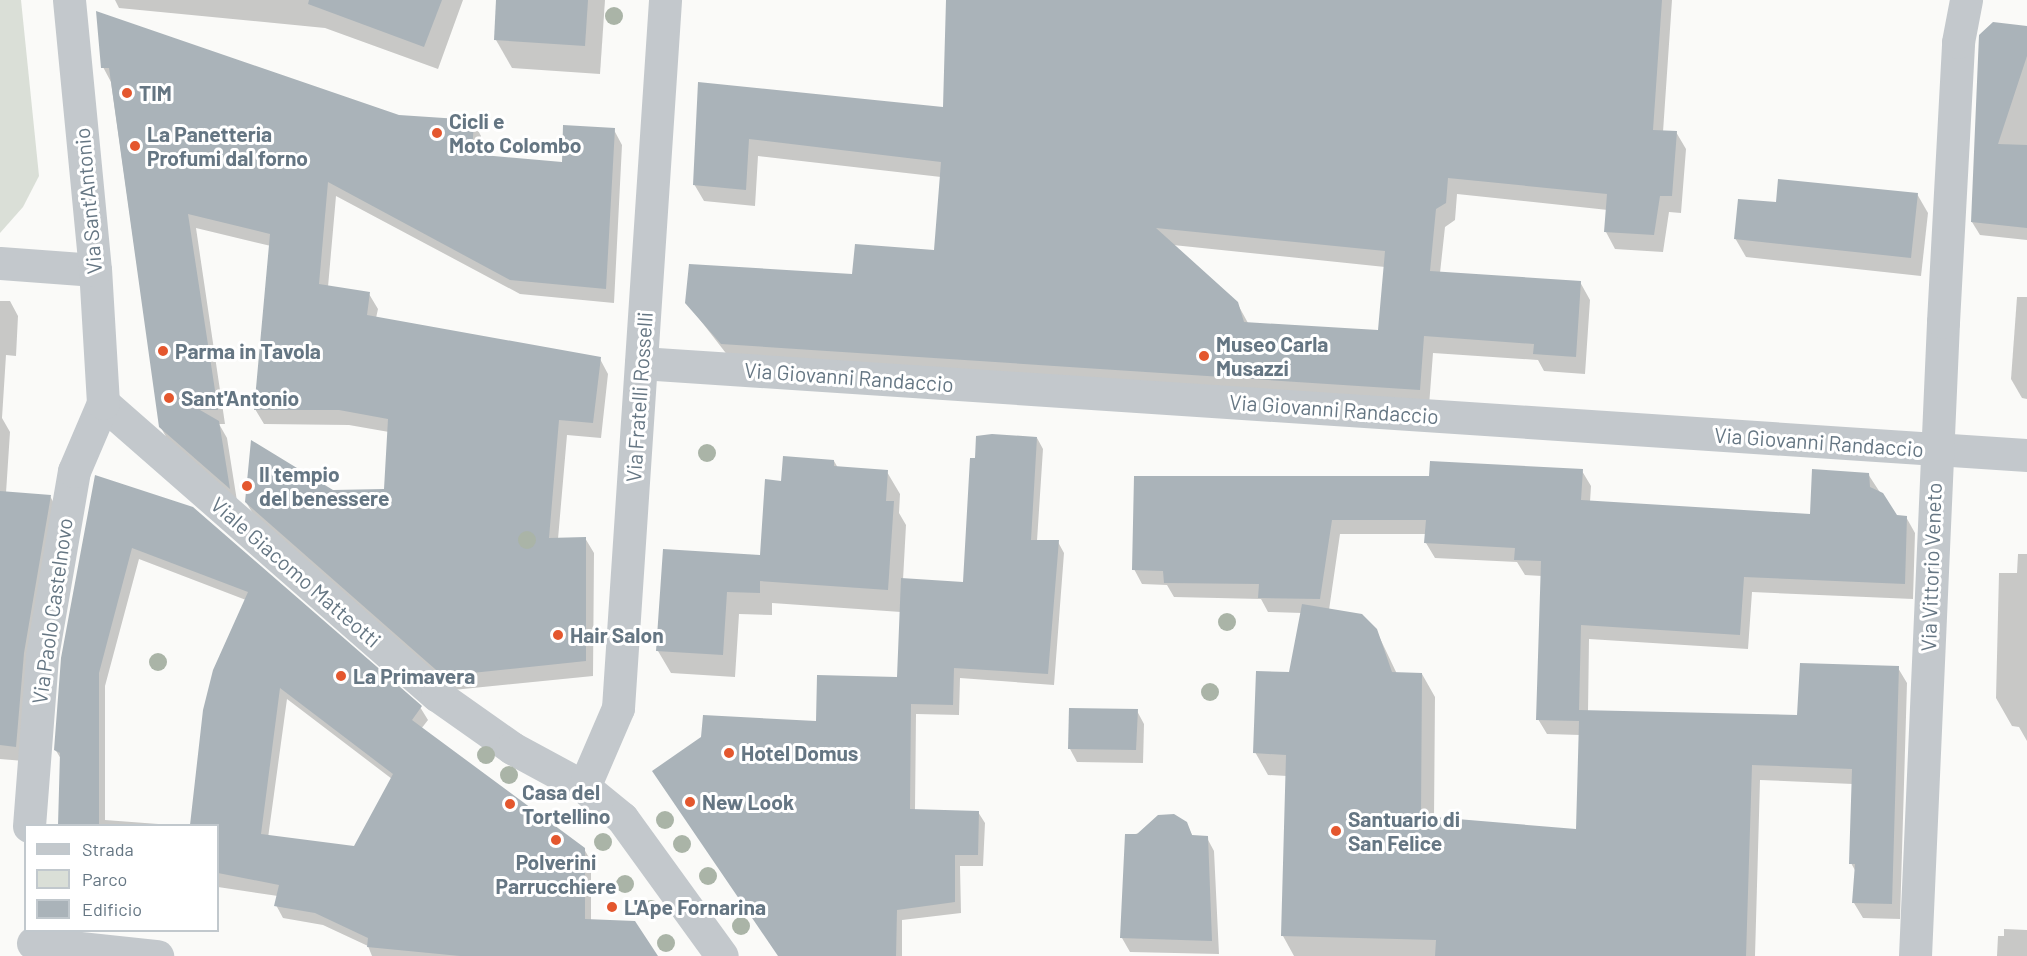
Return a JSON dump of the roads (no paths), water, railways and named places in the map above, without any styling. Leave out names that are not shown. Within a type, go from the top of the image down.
[{"type":"street","name":"Via Sant'Antonio","points":[[69,0],[95,270],[103,403]]},
{"type":"street","name":"Via Fratelli Rosselli","points":[[584,787],[618,708],[665,0]]},
{"type":"street","name":"Via Vittorio Veneto","points":[[1915,956],[1936,450],[1958,42],[1966,0]]},
{"type":"street","points":[[0,263],[95,270]]},
{"type":"street","name":"Via Giovanni Randaccio","points":[[641,363],[2027,455]]},
{"type":"street","name":"Via Paolo Castelnovo","points":[[29,824],[42,656],[74,471],[103,403]]},
{"type":"street","name":"Viale Giacomo Matteotti","points":[[103,403],[437,695],[513,748],[584,787],[622,818],[722,956]]},
{"type":"street","points":[[33,943],[157,956]]},
{"type":"place","name":"TIM","points":[[127,93]]},
{"type":"place","name":"Cicli e Moto Colombo","points":[[437,133]]},
{"type":"place","name":"La Panetteria Profumi dal forno","points":[[135,146]]},
{"type":"place","name":"Parma in Tavola","points":[[163,351]]},
{"type":"place","name":"Museo Carla Musazzi","points":[[1204,356]]},
{"type":"place","name":"Sant'Antonio","points":[[169,398]]},
{"type":"place","name":"Il tempio del benessere","points":[[247,486]]},
{"type":"place","name":"Hair Salon","points":[[558,635]]},
{"type":"place","name":"La Primavera","points":[[341,676]]},
{"type":"place","name":"Hotel Domus","points":[[729,753]]},
{"type":"place","name":"New Look","points":[[690,802]]},
{"type":"place","name":"Casa del Tortellino","points":[[510,804]]},
{"type":"place","name":"Santuario di San Felice","points":[[1336,831]]},
{"type":"place","name":"Polverini Parrucchiere","points":[[556,840]]},
{"type":"place","name":"L'Ape Fornarina","points":[[612,907]]}]
